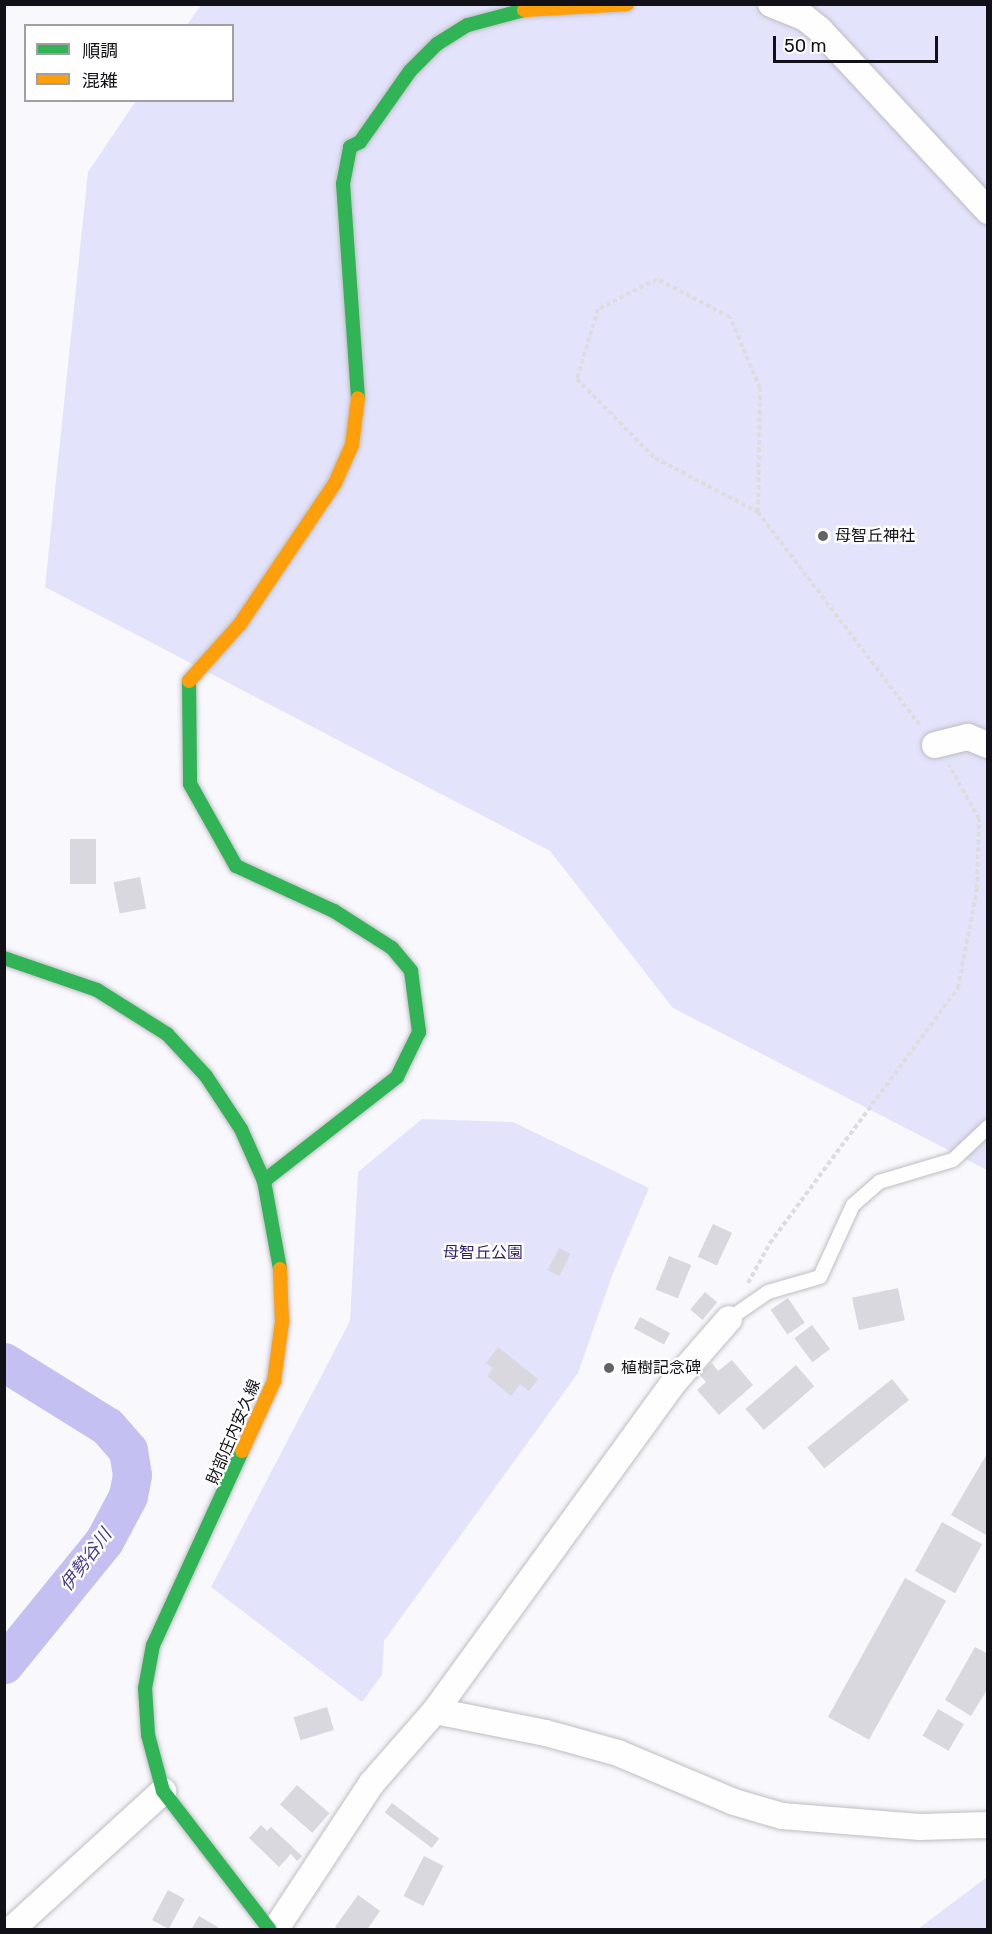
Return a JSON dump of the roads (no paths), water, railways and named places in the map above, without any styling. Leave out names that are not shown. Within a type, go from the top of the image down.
[{"type":"street","points":[[264,1181],[398,1077],[419,1032],[411,971],[393,948],[334,911],[236,866],[190,784],[189,678],[240,624],[335,483],[352,446],[360,380],[343,184],[350,147],[360,142],[410,71],[437,44],[468,25],[536,8],[627,4]]},
{"type":"street","points":[[771,4],[804,17],[820,30],[987,211]]},
{"type":"street","points":[[935,745],[969,737],[987,745]]},
{"type":"street","name":"財部庄内安久線","points":[[4,958],[97,990],[167,1034],[212,1084],[241,1129],[264,1181],[280,1277],[282,1322],[274,1381],[258,1425],[153,1645],[144,1688],[148,1735],[163,1791],[270,1929]]},
{"type":"street","points":[[275,1929],[372,1783],[435,1711],[675,1382],[729,1319]]},
{"type":"street","points":[[435,1711],[546,1732],[618,1753],[734,1802],[782,1816],[920,1827],[987,1826]]},
{"type":"street","points":[[10,1929],[163,1791]]},
{"type":"lane","points":[[729,1319],[768,1292],[820,1277],[853,1205],[879,1182],[954,1160],[987,1127]]},
{"type":"waterway","name":"伊勢谷川","points":[[4,1362],[107,1426],[128,1450],[132,1475],[128,1496],[104,1541],[4,1664]]},
{"type":"place","name":"母智丘神社","points":[[823,536]]},
{"type":"place","name":"植樹記念碑","points":[[609,1368]]},
{"type":"park label","name":"母智丘公園","points":[[483,1253]]}]
